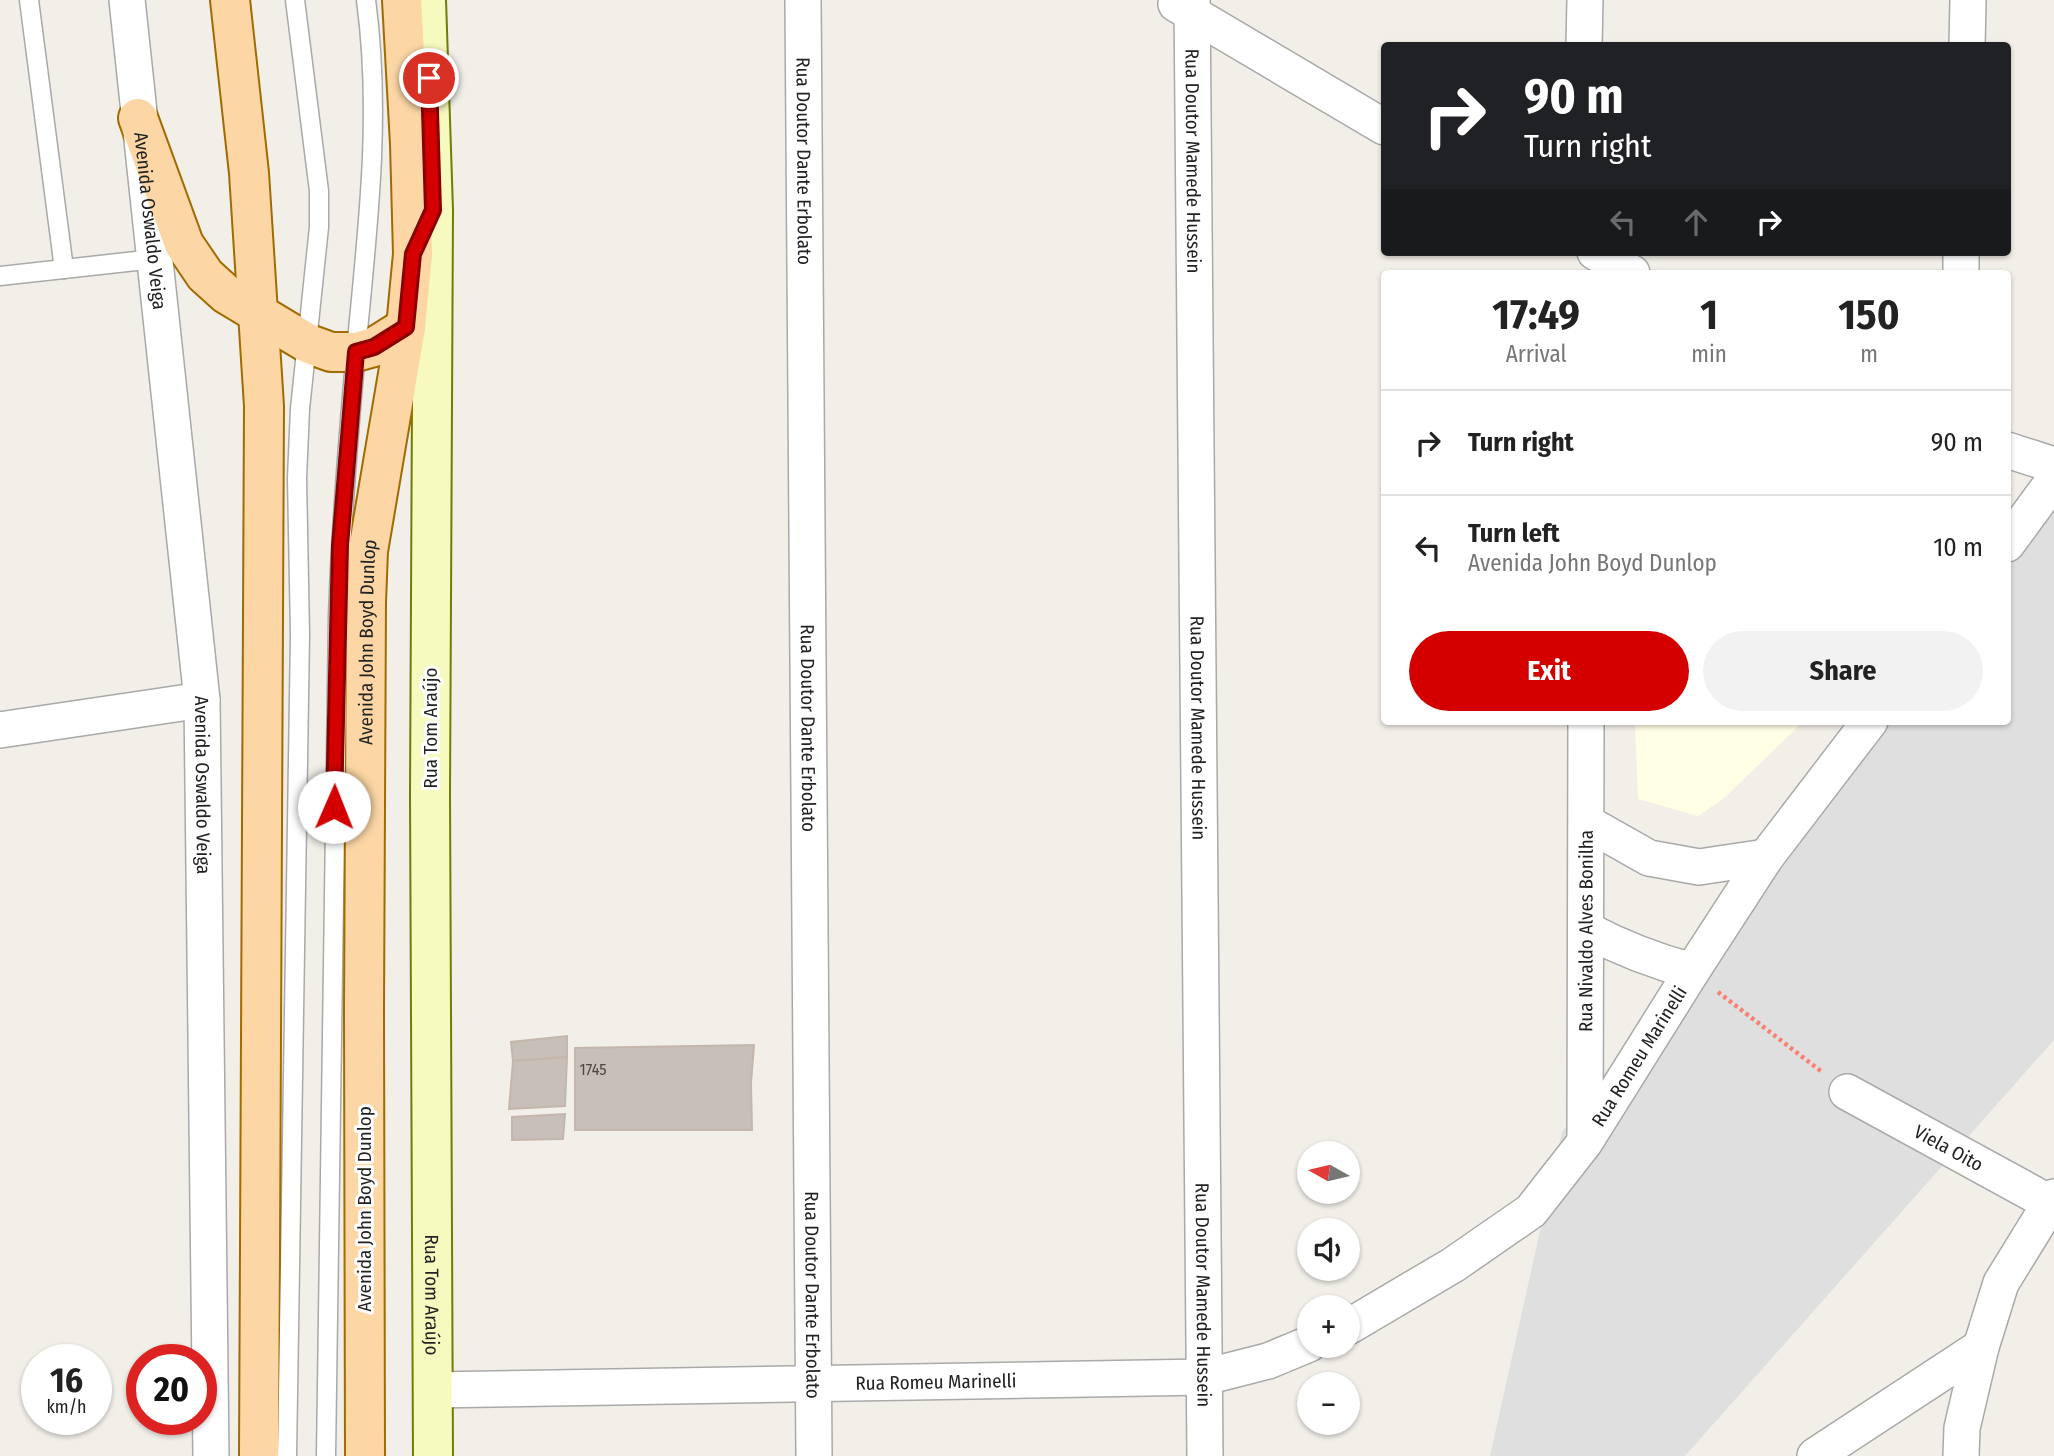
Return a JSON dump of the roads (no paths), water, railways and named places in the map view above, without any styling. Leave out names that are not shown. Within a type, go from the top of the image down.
[{"type":"main road","points":[[230,0],[249,173],[260,316],[264,420],[260,1456]]},
{"type":"main road","name":"Avenida John Boyd Dunlop","points":[[365,1456],[367,576],[368,551],[380,472],[406,327],[413,254],[402,0]]},
{"type":"main road","name":"Rua Tom Araújo","points":[[426,0],[433,210],[430,794],[433,1456]]},
{"type":"main road","points":[[138,118],[184,244],[205,275],[226,294],[309,344],[331,352],[356,352],[374,347],[406,327]]},
{"type":"main road","points":[[413,254],[433,210]]},
{"type":"street","name":"Avenida Oswaldo Veiga","points":[[127,0],[202,700],[211,1456]]},
{"type":"street","name":"Rua Doutor Dante Erbolato","points":[[803,0],[814,1456]]},
{"type":"street","points":[[1584,42],[1585,0]]},
{"type":"street","points":[[1967,42],[1968,0]]},
{"type":"street","points":[[1184,4],[1381,125]]},
{"type":"street","name":"Rua Doutor Mamede Hussein","points":[[1184,4],[1205,1456]]},
{"type":"street","points":[[1602,256],[1627,270]]},
{"type":"street","points":[[2011,451],[2054,465]]},
{"type":"street","points":[[2011,538],[2054,480]]},
{"type":"street","points":[[0,730],[202,700]]},
{"type":"street","name":"Rua Nivaldo Alves Bonilha","points":[[1585,1142],[1586,725]]},
{"type":"street","name":"Rua Romeu Marinelli","points":[[1360,1319],[1453,1265],[1531,1211],[1585,1142],[1766,858],[1867,725]]},
{"type":"street","points":[[1587,823],[1649,859],[1699,867],[1766,858]]},
{"type":"street","points":[[1587,930],[1654,961],[1692,971]]},
{"type":"street","name":"Viela Oito","points":[[1847,1092],[2052,1200]]},
{"type":"street","points":[[1961,1456],[1962,1428],[1981,1347],[2001,1283],[2052,1200]]},
{"type":"street","points":[[1815,1456],[1981,1347]]},
{"type":"street","name":"Rua Romeu Marinelli","points":[[432,1390],[1205,1377],[1268,1361],[1297,1349]]},
{"type":"lane","points":[[29,0],[64,269]]},
{"type":"lane","points":[[288,1456],[300,634],[297,478],[300,409],[309,344],[319,227],[319,191],[295,0]]},
{"type":"lane","points":[[326,1456],[338,616],[340,546],[370,213],[373,124],[366,0]]},
{"type":"lane","points":[[0,276],[154,259]]}]
